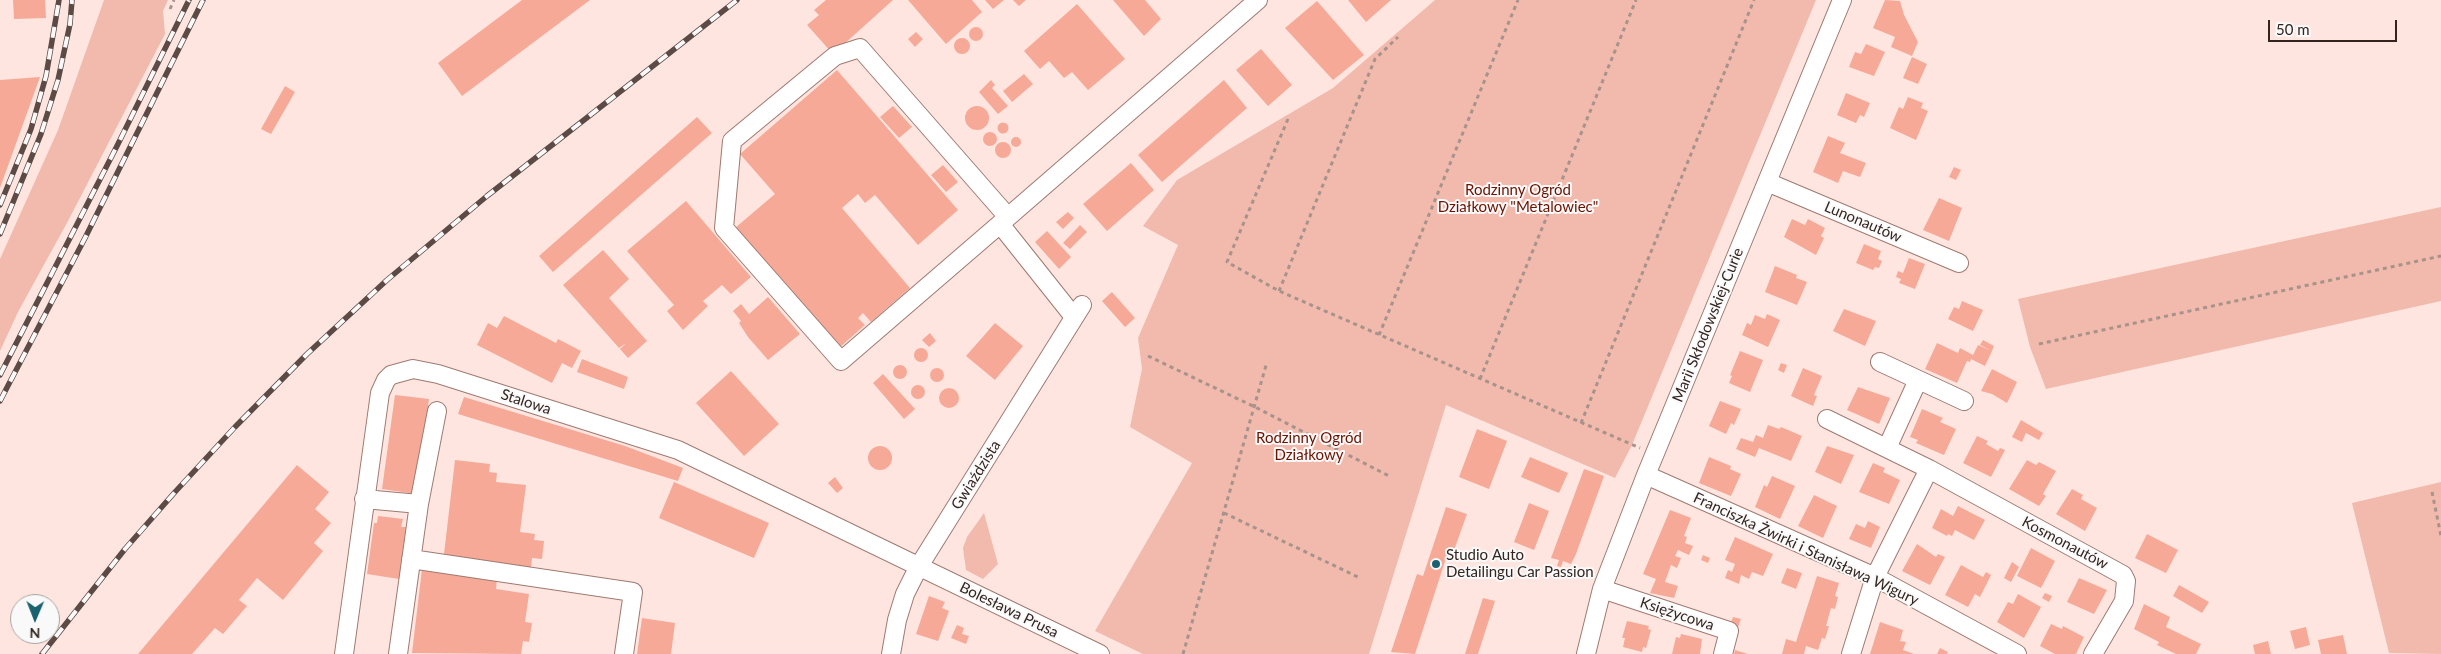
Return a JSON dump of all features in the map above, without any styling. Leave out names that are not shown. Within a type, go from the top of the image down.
[{"type":"street","points":[[1004,221],[860,48],[835,56],[732,141],[724,228],[841,361],[1004,221],[1258,0]]},
{"type":"street","name":"Marii Skłodowskiej-Curie","points":[[1586,654],[1602,589],[1646,475],[1842,0]]},
{"type":"street","name":"Lunonautów","points":[[1767,182],[1959,263]]},
{"type":"street","name":"Gwiaździsta","points":[[891,654],[900,611],[919,566],[1078,311],[1004,221]]},
{"type":"street","points":[[1880,362],[1964,401]]},
{"type":"street","name":"Stalowa","points":[[344,654],[377,409],[383,385],[389,376],[399,371],[420,370],[678,450],[919,566]]},
{"type":"street","points":[[1887,448],[1918,380]]},
{"type":"street","points":[[398,654],[418,504],[437,412]]},
{"type":"street","name":"Kosmonautów","points":[[1827,419],[1929,469],[2123,575],[2126,591],[2124,601],[2093,654]]},
{"type":"street","points":[[1851,654],[1875,577],[1929,469]]},
{"type":"street","name":"Franciszka Żwirki i Stanisława Wigury","points":[[1646,475],[1875,577],[2017,654]]},
{"type":"street","points":[[364,498],[418,504]]},
{"type":"street","points":[[411,559],[633,592],[624,654]]},
{"type":"street","name":"Bolesława Prusa","points":[[919,566],[1100,654]]},
{"type":"street","name":"Księżycowa","points":[[1602,589],[1730,631],[1723,654]]},
{"type":"path","points":[[170,9],[174,0]]},
{"type":"path","points":[[1379,335],[1518,0]]},
{"type":"path","points":[[1480,379],[1636,0]]},
{"type":"path","points":[[1581,423],[1754,0]]},
{"type":"path","points":[[1279,291],[1375,59],[1398,37]]},
{"type":"path","points":[[1288,119],[1227,262],[1279,291],[1632,445]]},
{"type":"path","points":[[2039,344],[2441,256]]},
{"type":"path","points":[[1148,356],[1255,407],[1389,476]]},
{"type":"path","points":[[1183,654],[1267,362]]},
{"type":"path","points":[[2432,492],[2441,536]]},
{"type":"path","points":[[1224,513],[1358,577]]},
{"type":"green space","points":[[104,0],[168,0],[163,11],[165,34],[68,221],[18,312],[0,351],[0,259],[58,130]]},
{"type":"green space","name":"Rodzinny Ogród Działkowy \"Metalowiec\"","points":[[1435,0],[1816,0],[1632,445],[1615,478],[1446,405],[1369,654],[1143,654],[1095,631],[1192,463],[1130,427],[1142,369],[1138,338],[1178,245],[1143,226],[1177,180],[1333,88]]},
{"type":"green space","points":[[2441,207],[2441,301],[2046,389],[2030,347],[2018,299]]},
{"type":"green space","points":[[2441,482],[2441,654],[2389,653],[2352,503]]},
{"type":"green space","points":[[984,513],[998,564],[983,579],[966,570],[963,548],[967,537]]},
{"type":"building","points":[[13,0],[45,0],[46,18],[14,19]]},
{"type":"building","points":[[522,0],[590,0],[462,96],[438,63]]},
{"type":"building","points":[[826,0],[893,0],[833,54],[807,25],[819,15],[814,10]]},
{"type":"building","points":[[908,0],[972,0],[982,12],[946,44]]},
{"type":"building","points":[[985,0],[1004,0],[993,9]]},
{"type":"building","points":[[1013,0],[1026,0],[1019,6]]},
{"type":"building","points":[[1113,0],[1145,0],[1161,19],[1144,36]]},
{"type":"building","points":[[1348,0],[1391,0],[1366,22]]},
{"type":"building","points":[[1885,0],[1900,1],[1904,15],[1918,42],[1912,56],[1891,47],[1895,37],[1873,28]]},
{"type":"building","points":[[1317,1],[1364,55],[1333,80],[1285,28]]},
{"type":"building","points":[[1077,4],[1125,59],[1088,90],[1072,72],[1064,78],[1049,61],[1040,69],[1024,51]]},
{"type":"building","points":[[973,27],[979,27],[983,34],[979,41],[973,41],[969,37],[969,31]]},
{"type":"building","points":[[916,32],[923,39],[915,47],[908,39]]},
{"type":"building","points":[[962,38],[970,46],[962,54],[954,46]]},
{"type":"building","points":[[1866,44],[1885,52],[1874,76],[1849,67],[1855,52],[1861,54]]},
{"type":"building","points":[[1261,49],[1292,85],[1268,106],[1236,70]]},
{"type":"building","points":[[1912,57],[1927,64],[1918,84],[1903,78]]},
{"type":"building","points":[[837,70],[958,210],[918,245],[875,195],[865,203],[858,194],[842,208],[910,288],[871,322],[863,313],[858,318],[865,325],[839,348],[735,228],[775,194],[740,154]]},
{"type":"building","points":[[1024,74],[1033,84],[1012,102],[1003,91]]},
{"type":"building","points":[[40,77],[0,188],[0,80]]},
{"type":"building","points":[[991,80],[995,85],[992,88],[1008,106],[998,114],[979,92]]},
{"type":"building","points":[[1224,80],[1247,108],[1162,182],[1138,155]]},
{"type":"building","points":[[285,86],[295,92],[271,134],[261,129]]},
{"type":"building","points":[[1846,93],[1870,103],[1864,117],[1860,115],[1856,123],[1837,115]]},
{"type":"building","points":[[1908,97],[1923,103],[1921,108],[1928,111],[1916,140],[1890,128],[1899,107],[1903,109]]},
{"type":"building","points":[[893,106],[912,127],[899,138],[880,117]]},
{"type":"building","points":[[977,106],[986,109],[989,118],[986,127],[977,130],[968,127],[965,118],[968,109]]},
{"type":"building","points":[[697,117],[712,133],[553,272],[539,256]]},
{"type":"building","points":[[1001,123],[1005,123],[1008,128],[1007,132],[1001,133],[998,130],[998,126]]},
{"type":"building","points":[[987,132],[993,132],[997,139],[993,146],[987,146],[983,142],[983,136]]},
{"type":"building","points":[[1828,136],[1845,143],[1840,153],[1866,163],[1860,177],[1843,171],[1838,183],[1813,172]]},
{"type":"building","points":[[1014,137],[1018,137],[1021,142],[1020,146],[1014,147],[1011,144],[1011,140]]},
{"type":"building","points":[[1003,142],[1011,150],[1003,158],[995,150]]},
{"type":"building","points":[[1131,163],[1154,190],[1107,231],[1083,204]]},
{"type":"building","points":[[943,165],[958,182],[946,192],[931,175]]},
{"type":"building","points":[[1954,167],[1961,170],[1956,180],[1949,177]]},
{"type":"building","points":[[1939,198],[1962,208],[1949,241],[1923,230]]},
{"type":"building","points":[[686,201],[751,277],[731,294],[722,285],[703,301],[708,306],[683,330],[667,311],[674,305],[627,251]]},
{"type":"building","points":[[1068,212],[1074,218],[1063,229],[1056,222]]},
{"type":"building","points":[[1792,219],[1805,225],[1808,219],[1825,228],[1821,236],[1824,238],[1816,255],[1784,237]]},
{"type":"building","points":[[1080,225],[1087,232],[1070,249],[1063,243]]},
{"type":"building","points":[[1047,231],[1071,257],[1059,269],[1035,242]]},
{"type":"building","points":[[1864,244],[1881,251],[1878,259],[1882,261],[1879,268],[1875,267],[1873,270],[1856,263]]},
{"type":"building","points":[[603,250],[629,279],[609,298],[647,341],[628,358],[620,349],[626,343],[619,348],[563,285]]},
{"type":"building","points":[[1909,258],[1925,264],[1915,289],[1899,283],[1901,279],[1896,277],[1898,271],[1903,273]]},
{"type":"building","points":[[1775,266],[1797,275],[1796,278],[1807,282],[1797,305],[1765,292]]},
{"type":"building","points":[[1112,292],[1135,318],[1125,327],[1102,301]]},
{"type":"building","points":[[768,297],[800,334],[768,360],[748,337],[739,323],[741,321],[733,311],[741,304],[749,314]]},
{"type":"building","points":[[1962,301],[1983,310],[1973,331],[1948,319],[1954,307],[1959,309]]},
{"type":"building","points":[[1844,309],[1876,321],[1865,346],[1833,331]]},
{"type":"building","points":[[1767,314],[1780,320],[1768,347],[1742,335],[1747,323],[1751,325],[1755,315],[1765,319]]},
{"type":"building","points":[[504,316],[556,343],[558,339],[581,351],[572,368],[562,363],[552,383],[477,345],[488,323],[497,328]]},
{"type":"building","points":[[995,323],[1023,346],[995,380],[966,356]]},
{"type":"building","points":[[930,333],[936,341],[929,347],[922,340]]},
{"type":"building","points":[[1983,340],[1994,346],[1992,351],[1980,345]]},
{"type":"building","points":[[1937,343],[1958,353],[1960,348],[1973,355],[1978,345],[1992,351],[1985,366],[1971,359],[1970,362],[1967,361],[1957,383],[1925,369]]},
{"type":"building","points":[[921,348],[926,350],[928,355],[926,360],[921,362],[916,360],[914,355],[916,350]]},
{"type":"building","points":[[1740,351],[1763,360],[1750,392],[1729,383],[1732,376],[1730,375]]},
{"type":"building","points":[[582,359],[628,377],[624,389],[577,372]]},
{"type":"building","points":[[1781,363],[1787,365],[1784,373],[1778,370]]},
{"type":"building","points":[[900,365],[905,367],[907,372],[905,377],[900,379],[895,377],[893,372],[895,367]]},
{"type":"building","points":[[937,368],[942,370],[944,375],[942,380],[937,382],[932,380],[930,375],[932,370]]},
{"type":"building","points":[[1803,368],[1822,376],[1814,395],[1817,396],[1813,406],[1791,396]]},
{"type":"building","points":[[1992,369],[2017,382],[2007,403],[1992,394],[1981,391]]},
{"type":"building","points":[[731,371],[779,424],[744,456],[696,403]]},
{"type":"building","points":[[883,374],[915,409],[904,419],[873,383]]},
{"type":"building","points":[[918,385],[923,387],[925,392],[923,397],[918,399],[913,397],[911,392],[913,387]]},
{"type":"building","points":[[1858,387],[1890,398],[1879,424],[1847,410]]},
{"type":"building","points":[[949,388],[956,391],[959,398],[956,405],[949,408],[942,405],[939,398],[942,391]]},
{"type":"building","points":[[395,395],[429,399],[416,494],[382,489]]},
{"type":"building","points":[[464,397],[625,446],[683,468],[678,481],[458,414]]},
{"type":"building","points":[[1720,401],[1741,409],[1734,425],[1731,423],[1726,434],[1709,426]]},
{"type":"building","points":[[1922,409],[1943,418],[1940,422],[1956,429],[1944,455],[1916,443],[1918,440],[1910,437]]},
{"type":"building","points":[[2021,420],[2043,433],[2039,440],[2026,433],[2022,442],[2012,437]]},
{"type":"building","points":[[1768,425],[1779,429],[1781,427],[1802,436],[1791,461],[1759,448],[1755,457],[1736,449],[1741,438],[1753,442],[1756,435],[1763,438]]},
{"type":"building","points":[[1477,429],[1507,441],[1489,489],[1459,477]]},
{"type":"building","points":[[1977,436],[1988,441],[1986,444],[1998,451],[2000,448],[2005,450],[1991,477],[1963,463]]},
{"type":"building","points":[[880,446],[885,447],[891,453],[891,463],[885,469],[880,470],[875,469],[869,463],[868,458],[869,453],[875,447]]},
{"type":"building","points":[[1827,446],[1854,455],[1841,484],[1815,472]]},
{"type":"building","points":[[1530,457],[1568,473],[1559,493],[1521,477]]},
{"type":"building","points":[[1709,457],[1731,466],[1730,469],[1741,474],[1731,496],[1699,483]]},
{"type":"building","points":[[455,460],[490,464],[489,472],[497,473],[496,482],[526,485],[520,532],[535,534],[534,540],[544,541],[542,559],[532,558],[531,568],[447,557],[444,554]]},
{"type":"building","points":[[2027,460],[2036,465],[2039,462],[2056,471],[2043,494],[2046,496],[2039,506],[2009,489]]},
{"type":"building","points":[[1873,463],[1885,468],[1883,472],[1900,480],[1889,504],[1859,492]]},
{"type":"building","points":[[297,465],[329,492],[315,509],[331,523],[314,543],[323,551],[283,600],[257,578],[239,600],[247,606],[223,634],[215,628],[192,654],[138,654]]},
{"type":"building","points":[[1584,469],[1604,476],[1571,564],[1563,561],[1561,567],[1557,566],[1559,560],[1551,558]]},
{"type":"building","points":[[1772,476],[1795,486],[1780,519],[1755,507],[1764,485],[1767,487]]},
{"type":"building","points":[[835,477],[843,488],[837,493],[828,483]]},
{"type":"building","points":[[674,482],[769,523],[754,558],[659,518]]},
{"type":"building","points":[[2072,489],[2083,495],[2081,499],[2097,508],[2085,531],[2056,514]]},
{"type":"building","points":[[1814,495],[1837,506],[1823,538],[1798,526]]},
{"type":"building","points":[[1529,503],[1549,511],[1534,550],[1514,542]]},
{"type":"building","points":[[1958,506],[1985,520],[1974,540],[1955,530],[1952,536],[1948,534],[1947,536],[1932,528],[1941,509],[1953,516]]},
{"type":"building","points":[[1446,507],[1467,514],[1453,553],[1448,552],[1415,654],[1391,652],[1417,574],[1423,576]]},
{"type":"building","points":[[1670,510],[1691,518],[1684,536],[1687,537],[1685,543],[1693,546],[1689,555],[1678,550],[1675,556],[1681,558],[1677,568],[1671,565],[1665,582],[1678,586],[1674,598],[1650,593],[1656,579],[1643,574]]},
{"type":"building","points":[[378,516],[403,519],[401,527],[406,527],[399,579],[367,574],[374,523],[377,523]]},
{"type":"building","points":[[1868,521],[1880,527],[1871,548],[1849,539],[1856,524],[1865,528]]},
{"type":"building","points":[[2147,534],[2178,550],[2166,573],[2135,558]]},
{"type":"building","points":[[1735,537],[1773,554],[1763,576],[1752,572],[1749,579],[1741,575],[1739,584],[1725,578],[1728,570],[1732,572],[1735,564],[1725,560]]},
{"type":"building","points":[[1917,544],[1936,557],[1938,554],[1945,557],[1930,585],[1902,571]]},
{"type":"building","points":[[2031,548],[2055,561],[2041,588],[2017,576]]},
{"type":"building","points":[[1703,555],[1710,558],[1708,563],[1701,560]]},
{"type":"building","points":[[2012,562],[2019,567],[2011,582],[2004,578]]},
{"type":"building","points":[[1961,565],[1983,577],[1986,572],[1991,575],[1980,597],[1975,594],[1968,607],[1945,595]]},
{"type":"building","points":[[1787,568],[1802,573],[1796,589],[1781,583]]},
{"type":"building","points":[[422,569],[497,579],[496,589],[529,594],[525,622],[532,623],[529,642],[523,641],[521,654],[412,653]]},
{"type":"building","points":[[1817,576],[1839,583],[1835,596],[1838,597],[1835,609],[1831,608],[1825,639],[1822,638],[1818,650],[1806,646],[1804,654],[1782,654],[1786,639],[1796,642]]},
{"type":"building","points":[[2079,578],[2107,590],[2094,614],[2067,602]]},
{"type":"building","points":[[2179,585],[2209,602],[2202,613],[2173,596]]},
{"type":"building","points":[[2045,593],[2052,596],[2049,602],[2042,598]]},
{"type":"building","points":[[2018,594],[2041,607],[2024,638],[1997,622],[2008,602],[2013,604]]},
{"type":"building","points":[[929,596],[945,602],[942,608],[949,611],[938,641],[916,634]]},
{"type":"building","points":[[1483,598],[1495,601],[1478,654],[1465,654]]},
{"type":"building","points":[[2144,604],[2170,617],[2166,627],[2201,644],[2196,654],[2176,654],[2157,645],[2159,642],[2134,629]]},
{"type":"building","points":[[1733,617],[1741,619],[1737,630],[1729,628]]},
{"type":"building","points":[[642,618],[675,623],[671,654],[637,654]]},
{"type":"building","points":[[1627,621],[1649,626],[1648,629],[1651,630],[1646,648],[1643,647],[1642,652],[1623,647],[1625,638],[1622,638]]},
{"type":"building","points":[[1880,622],[1903,630],[1900,641],[1906,642],[1903,650],[1914,654],[1870,654]]},
{"type":"building","points":[[2051,624],[2062,629],[2063,626],[2084,637],[2076,654],[2055,654],[2040,646]]},
{"type":"building","points":[[957,625],[964,628],[962,634],[969,636],[966,644],[951,638]]},
{"type":"building","points":[[2306,627],[2310,645],[2295,649],[2290,631]]},
{"type":"building","points":[[1681,634],[1702,639],[1700,654],[1672,654],[1676,637],[1680,638]]},
{"type":"building","points":[[2343,635],[2347,654],[2321,654],[2318,640]]},
{"type":"building","points":[[2268,641],[2271,654],[2255,654],[2253,645]]},
{"type":"building","points":[[1940,648],[1948,652],[1947,654],[1937,654]]},
{"type":"building","points":[[1735,650],[1748,654],[1734,654]]},
{"type":"railway","points":[[0,205],[31,129],[46,76],[59,0]]},
{"type":"railway","points":[[0,234],[41,134],[58,80],[70,24],[72,0]]},
{"type":"railway","points":[[0,375],[189,0]]},
{"type":"railway","points":[[0,401],[85,238],[203,0]]},
{"type":"railway","points":[[42,654],[125,549],[175,492],[235,427],[307,354],[387,280],[487,196],[737,0]]},
{"type":"place","name":"Studio Auto Detailingu Car Passion","points":[[1436,564]]},
{"type":"park label","name":"Rodzinny Ogród Działkowy","points":[[1309,446]]}]
